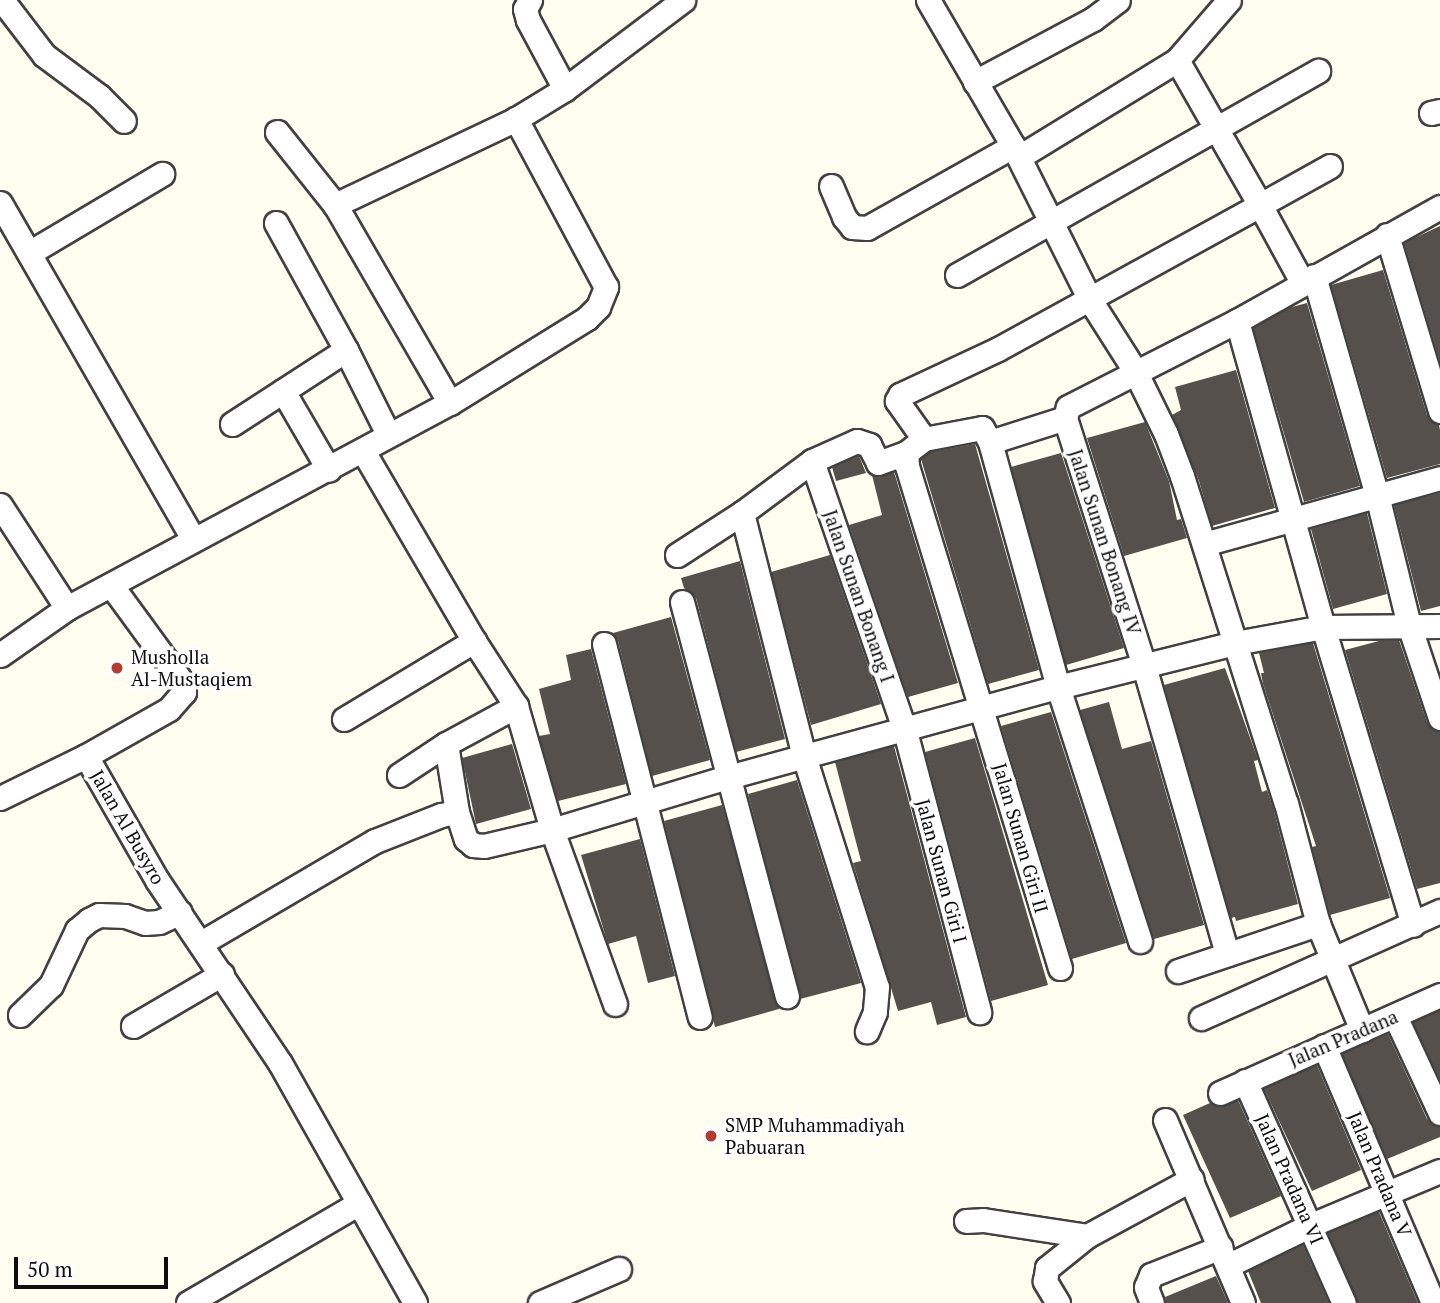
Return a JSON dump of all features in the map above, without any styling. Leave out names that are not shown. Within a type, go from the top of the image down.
[{"type":"street","points":[[2,0],[44,55],[99,96],[124,121]]},
{"type":"street","points":[[530,0],[525,9],[528,20],[565,89]]},
{"type":"street","points":[[335,205],[516,119],[565,89],[683,0]]},
{"type":"street","points":[[928,0],[1016,151],[1090,300],[1135,371],[1166,434],[1204,544],[1286,803],[1318,924],[1362,1030]]},
{"type":"street","points":[[975,82],[1093,19],[1118,0]]},
{"type":"street","points":[[831,186],[844,217],[852,227],[867,228],[1016,151],[1177,60],[1229,0]]},
{"type":"street","points":[[1177,60],[1260,205],[1308,279],[1377,495],[1409,625],[1440,718]]},
{"type":"street","points":[[957,275],[1318,71]]},
{"type":"street","points":[[0,655],[66,608],[193,538],[329,470],[388,434],[450,403],[587,318],[604,296],[606,287],[516,119]]},
{"type":"street","points":[[277,132],[335,205],[450,403]]},
{"type":"street","points":[[1090,300],[1330,166]]},
{"type":"street","points":[[29,253],[162,174]]},
{"type":"street","points":[[0,203],[193,538]]},
{"type":"street","points":[[990,442],[1065,418],[1068,407],[1237,321],[1440,207]]},
{"type":"street","points":[[276,223],[346,350],[388,434]]},
{"type":"street","points":[[1387,235],[1440,411]]},
{"type":"street","name":"Jalan Sunan Giri II","points":[[1060,968],[983,708],[915,446],[899,406],[900,395],[998,349],[1090,300]]},
{"type":"street","points":[[1237,321],[1323,627],[1413,925]]},
{"type":"street","points":[[232,424],[346,350]]},
{"type":"street","points":[[283,391],[329,470]]},
{"type":"street","name":"Jalan Sunan Bonang IV","points":[[1065,418],[1144,666],[1227,954]]},
{"type":"street","points":[[677,555],[742,513],[812,461],[857,441],[869,445],[878,463],[915,446],[982,428],[990,442],[1058,687],[1140,942]]},
{"type":"street","points":[[363,451],[474,641],[516,706],[552,830],[615,1004]]},
{"type":"street","name":"Jalan Sunan Bonang I","points":[[812,461],[905,731]]},
{"type":"street","points":[[1204,544],[1440,478]]},
{"type":"street","points":[[0,505],[66,608]]},
{"type":"street","points":[[742,513],[804,757],[877,987],[875,1012],[867,1031]]},
{"type":"street","points":[[86,756],[169,709],[184,692],[182,681],[111,585]]},
{"type":"street","points":[[682,602],[787,996]]},
{"type":"street","points":[[446,744],[457,812],[466,839],[473,845],[552,830],[646,804],[728,777],[905,731],[1058,687],[1235,643],[1323,627],[1440,626]]},
{"type":"street","points":[[344,719],[474,641]]},
{"type":"street","points":[[604,644],[700,1017]]},
{"type":"street","points":[[399,775],[446,744],[516,706]]},
{"type":"street","name":"Jalan Sunan Giri I","points":[[905,731],[979,1012]]},
{"type":"street","name":"Jalan Al Busyro","points":[[0,799],[86,756],[157,880],[280,1063],[415,1303]]},
{"type":"street","points":[[201,943],[375,841],[457,812]]},
{"type":"street","points":[[1202,1018],[1440,911]]},
{"type":"street","points":[[20,1015],[51,985],[77,930],[89,920],[99,915],[125,916],[145,923],[159,922],[180,912]]},
{"type":"street","points":[[1178,971],[1318,924]]},
{"type":"street","points":[[133,1026],[222,974]]},
{"type":"street","name":"Jalan Pradana","points":[[1245,1082],[1440,995]]},
{"type":"street","points":[[1395,1016],[1440,1113]]},
{"type":"street","name":"Jalan Pradana V","points":[[1324,1046],[1390,1194],[1433,1303]]},
{"type":"street","points":[[1220,1093],[1245,1082]]},
{"type":"street","name":"Jalan Pradana VI","points":[[1245,1082],[1344,1303]]},
{"type":"street","points":[[1165,1120],[1243,1303]]},
{"type":"street","points":[[1152,1303],[1146,1287],[1151,1275],[1225,1256],[1390,1194],[1440,1171]]},
{"type":"street","points":[[1058,1303],[1045,1281],[1044,1272],[1087,1236],[1192,1179]]},
{"type":"street","points":[[188,1303],[359,1203]]},
{"type":"street","points":[[966,1221],[983,1220],[1087,1236]]},
{"type":"street","points":[[540,1303],[619,1269]]},
{"type":"building","points":[[1440,226],[1440,362],[1404,243]]},
{"type":"building","points":[[1383,270],[1427,415],[1439,425],[1440,430],[1440,464],[1387,478],[1331,285]]},
{"type":"building","points":[[1307,303],[1360,486],[1304,502],[1253,328],[1288,308]]},
{"type":"building","points":[[1236,370],[1275,508],[1212,526],[1199,481],[1172,415],[1181,410],[1175,387]]},
{"type":"building","points":[[1145,422],[1169,481],[1177,520],[1181,519],[1187,538],[1124,556],[1087,438]]},
{"type":"building","points":[[975,444],[1039,670],[988,684],[921,459],[930,452]]},
{"type":"building","points":[[1061,453],[1124,648],[1066,665],[1011,467]]},
{"type":"building","points":[[859,456],[866,473],[836,481],[832,467]]},
{"type":"building","points":[[894,472],[958,683],[908,697],[849,525],[882,515],[872,475],[882,476]]},
{"type":"building","points":[[1440,493],[1440,606],[1421,611],[1394,505]]},
{"type":"building","points":[[1367,513],[1387,594],[1333,609],[1311,529]]},
{"type":"building","points":[[830,555],[881,704],[811,725],[771,572]]},
{"type":"building","points":[[740,561],[785,739],[736,752],[696,598],[684,588],[681,578]]},
{"type":"building","points":[[671,617],[710,760],[652,776],[618,641],[613,633]]},
{"type":"building","points":[[1399,640],[1427,722],[1431,729],[1440,732],[1440,883],[1417,889],[1345,650],[1379,641]]},
{"type":"building","points":[[1313,643],[1390,898],[1330,915],[1312,847],[1316,846],[1263,684],[1261,673],[1264,673],[1259,653]]},
{"type":"building","points":[[591,649],[626,784],[558,801],[539,736],[550,734],[539,689],[571,680],[566,655]]},
{"type":"building","points":[[1225,668],[1258,760],[1254,761],[1262,792],[1267,790],[1273,807],[1298,904],[1236,921],[1235,917],[1231,918],[1164,685]]},
{"type":"building","points":[[1109,702],[1122,749],[1151,741],[1204,925],[1154,939],[1080,710]]},
{"type":"building","points":[[1051,712],[1126,943],[1072,959],[1001,726]]},
{"type":"building","points":[[975,738],[1048,985],[991,1001],[925,752]]},
{"type":"building","points":[[512,744],[531,809],[476,824],[462,758]]},
{"type":"building","points":[[894,746],[966,1017],[937,1025],[931,1002],[898,1011],[853,863],[861,861],[835,762]]},
{"type":"building","points":[[797,780],[861,983],[800,999],[748,794]]},
{"type":"building","points":[[722,805],[779,1009],[715,1027],[664,821]]},
{"type":"building","points":[[640,839],[675,976],[648,983],[636,936],[608,944],[581,855]]},
{"type":"building","points":[[1440,1010],[1440,1080],[1413,1022]]},
{"type":"building","points":[[1388,1034],[1427,1119],[1440,1127],[1440,1137],[1387,1159],[1342,1054]]},
{"type":"building","points":[[1317,1065],[1361,1170],[1312,1191],[1264,1089]]},
{"type":"building","points":[[1238,1100],[1281,1196],[1230,1218],[1183,1115],[1210,1103],[1219,1107]]},
{"type":"building","points":[[1379,1212],[1418,1303],[1358,1303],[1328,1233]]},
{"type":"building","points":[[1303,1245],[1329,1303],[1261,1303],[1248,1271]]},
{"type":"building","points":[[1216,1276],[1228,1303],[1166,1303],[1165,1297]]},
{"type":"place","name":"Musholla Al-Mustaqiem","points":[[117,668]]},
{"type":"place","name":"SMP Muhammadiyah Pabuaran","points":[[711,1136]]}]
